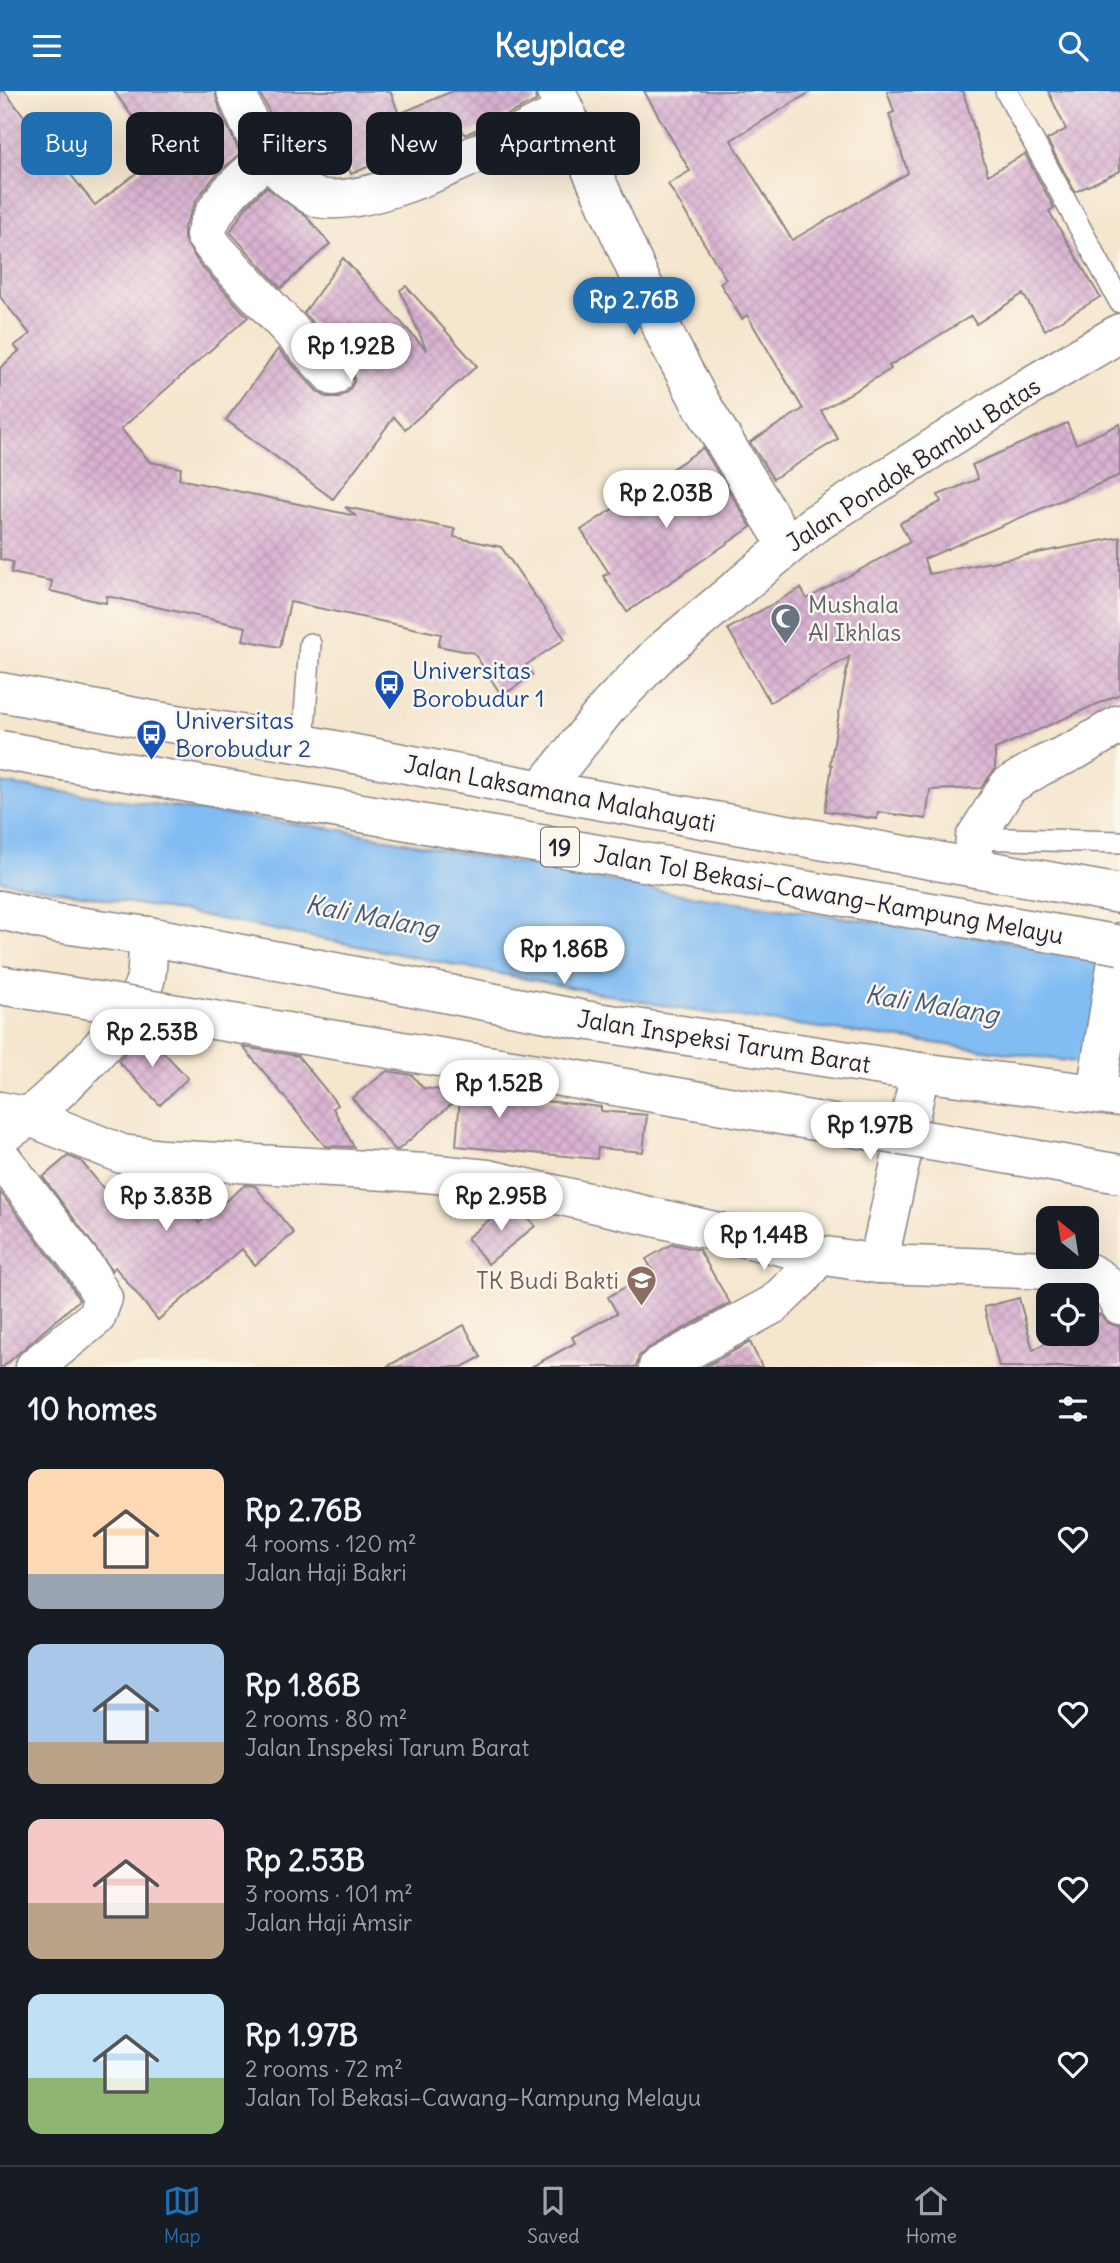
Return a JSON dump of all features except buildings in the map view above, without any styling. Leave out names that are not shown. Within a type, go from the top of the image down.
[{"type":"main road","points":[[236,91],[246,112]]},
{"type":"main road","points":[[285,175],[317,198],[347,198],[390,189],[429,175],[560,101],[668,341],[699,400],[787,545]]},
{"type":"main road","points":[[248,175],[228,192],[207,226],[205,235],[333,376]]},
{"type":"main road","name":"Jalan Pondok Bambu Batas","points":[[542,790],[607,708],[660,653],[787,545],[813,525],[1006,401],[1120,333]]},
{"type":"main road","name":"Jalan Laksamana Malahayati","points":[[0,692],[303,744],[542,790],[974,853],[1120,894]]},
{"type":"main road","points":[[974,853],[1008,786],[1120,724]]},
{"type":"main road","name":"Jalan Tol Bekasi–Cawang–Kampung Melayu","points":[[0,750],[1120,943]]},
{"type":"main road","name":"Jalan Inspeksi Tarum Barat","points":[[0,910],[56,923],[148,936],[584,1020],[920,1072],[1105,1087]]},
{"type":"main road","points":[[10,1121],[110,1038],[145,983],[148,936]]},
{"type":"main road","points":[[1105,1087],[1120,943]]},
{"type":"main road","points":[[0,985],[605,1084],[1120,1174]]},
{"type":"main road","points":[[878,1264],[920,1072]]},
{"type":"main road","points":[[10,1121],[122,1154],[163,1159],[426,1173],[488,1179],[819,1255],[878,1264],[1085,1271],[1100,1277],[1112,1290],[1120,1305]]},
{"type":"main road","points":[[0,1156],[87,1271],[103,1298],[96,1317],[34,1367]]},
{"type":"main road","points":[[658,1367],[774,1304],[802,1277],[819,1255]]},
{"type":"lane","points":[[1006,91],[1120,302]]},
{"type":"lane","points":[[303,744],[310,644]]},
{"type":"lane","points":[[974,853],[1120,842]]},
{"type":"water","name":"Kali Malang","points":[[0,783],[341,830],[668,892],[994,939],[1120,961],[1120,1068],[686,1010],[183,912],[0,881]]},
{"type":"place","name":"Mushala Al Ikhlas","points":[[785,645]]},
{"type":"place","name":"Universitas Borobudur 1","points":[[389,711]]},
{"type":"place","name":"Universitas Borobudur 2","points":[[152,761]]},
{"type":"place","name":"TK Budi Bakti","points":[[642,1307]]}]
